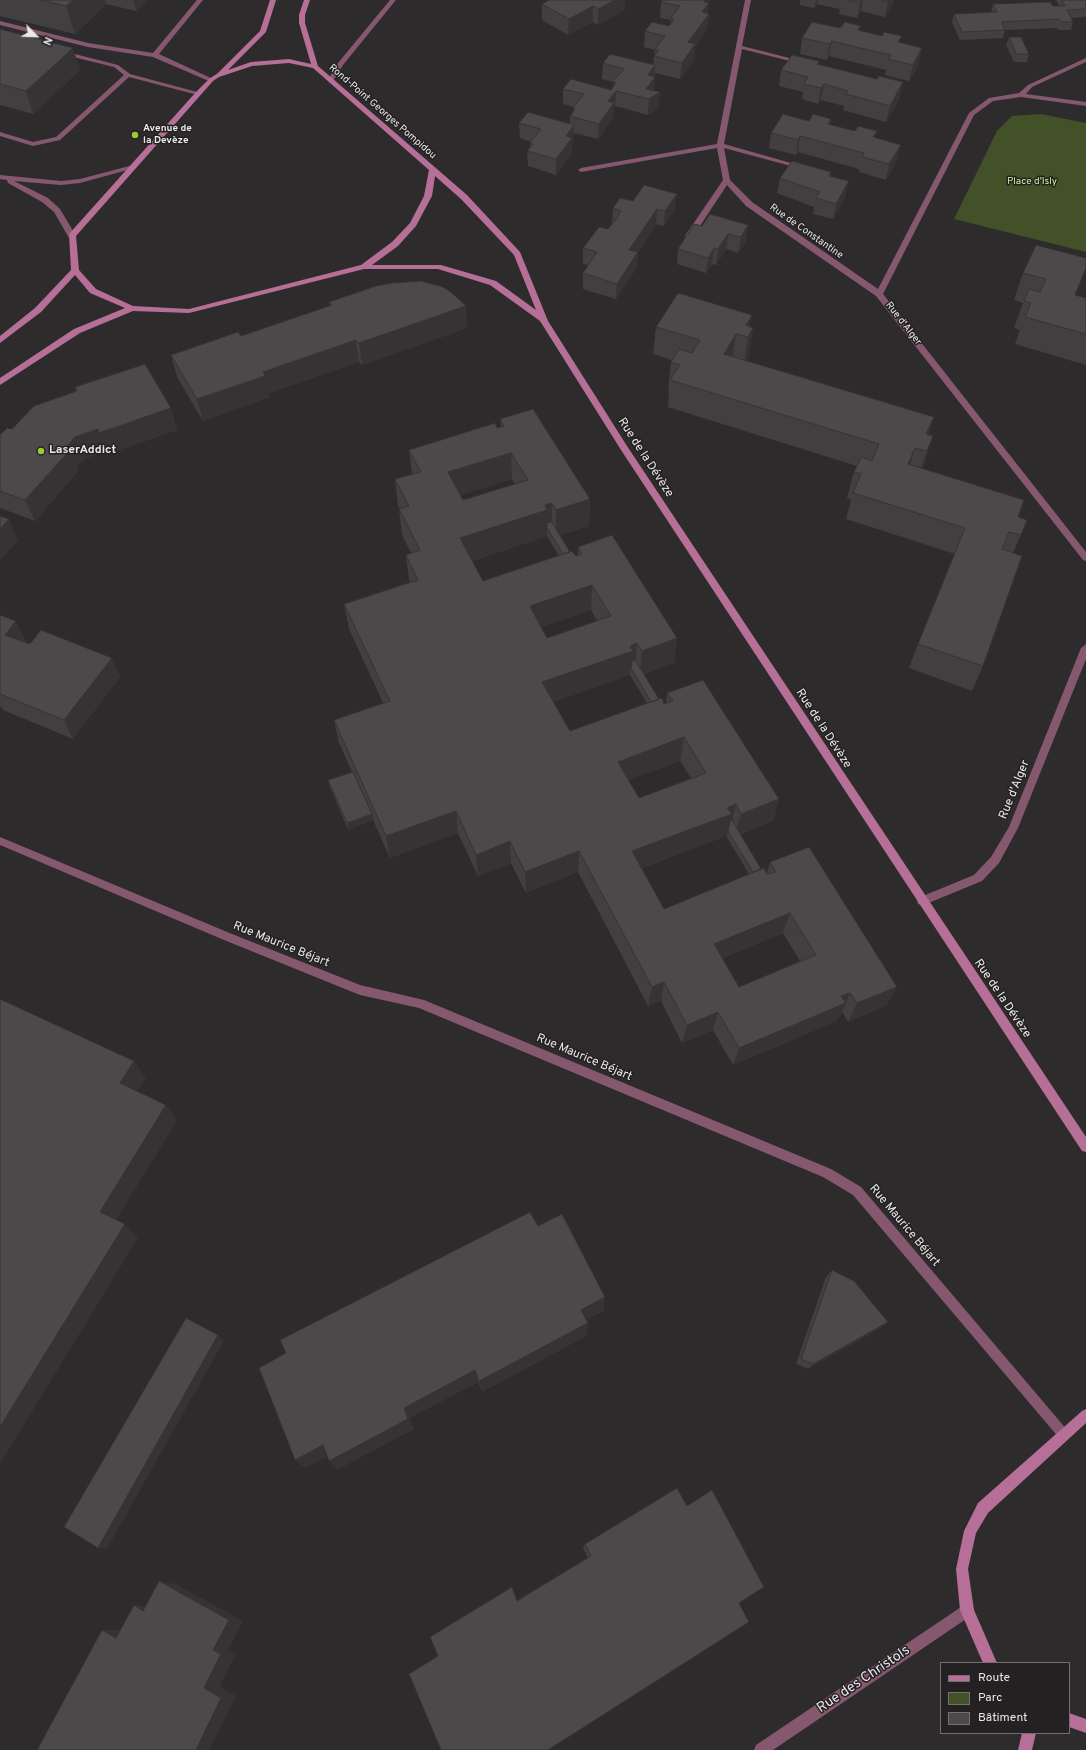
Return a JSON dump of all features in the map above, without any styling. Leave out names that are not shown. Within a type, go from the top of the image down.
[{"type":"main road","points":[[214,78],[263,32],[273,0]]},
{"type":"main road","points":[[307,0],[302,15],[302,22],[315,67]]},
{"type":"main road","name":"Rond-Point Georges Pompidou","points":[[72,236],[198,93],[214,78],[251,64],[289,61],[315,67],[433,170],[428,196],[413,224],[395,244],[364,267],[189,311],[132,308],[93,291],[75,270]]},
{"type":"main road","name":"Rue de la Dévèze","points":[[433,170],[464,197],[517,254],[544,321],[624,448],[1086,1147]]},
{"type":"main road","points":[[0,340],[38,310],[75,270],[72,236]]},
{"type":"main road","name":"Rue de la Dévèze","points":[[364,267],[438,267],[493,283],[544,321]]},
{"type":"main road","points":[[0,382],[77,331],[132,308]]},
{"type":"main road","points":[[990,1662],[967,1610],[962,1569],[970,1531],[983,1508],[1086,1416]]},
{"type":"main road","points":[[1070,1720],[1086,1726]]},
{"type":"main road","points":[[1025,1750],[1029,1734]]},
{"type":"street","points":[[155,55],[200,0]]},
{"type":"street","points":[[331,80],[340,64],[393,0]]},
{"type":"street","points":[[684,243],[727,180],[720,145],[748,0]]},
{"type":"street","points":[[0,23],[88,45],[155,55],[214,78]]},
{"type":"street","points":[[740,47],[810,64]]},
{"type":"street","points":[[54,51],[116,66],[128,75],[198,93]]},
{"type":"street","points":[[1021,95],[1030,86],[1086,60]]},
{"type":"street","points":[[0,134],[33,144],[58,139],[128,75]]},
{"type":"street","points":[[1021,95],[1086,104]]},
{"type":"street","name":"Rue d'Alger","points":[[1021,95],[992,99],[971,114],[879,294],[1086,558]]},
{"type":"street","points":[[581,170],[720,145],[810,169]]},
{"type":"street","points":[[3,178],[61,183],[134,167]]},
{"type":"street","points":[[3,178],[45,200],[57,211],[72,236]]},
{"type":"street","name":"Rue de Constantine","points":[[727,180],[749,204],[879,294]]},
{"type":"street","name":"Rue d'Alger","points":[[922,901],[943,894],[978,878],[995,860],[1014,828],[1086,648]]},
{"type":"street","name":"Rue Maurice Béjart","points":[[0,841],[228,937],[360,990],[420,1003],[827,1173],[857,1190],[1064,1435]]},
{"type":"street","name":"Rue des Christols","points":[[761,1750],[967,1610]]},
{"type":"green space","name":"Place d'Isly","points":[[1041,114],[1086,123],[1086,252],[954,219],[997,131],[1012,116]]},
{"type":"building","points":[[41,0],[73,0],[66,6]]},
{"type":"building","points":[[549,0],[615,0],[598,9],[593,6],[569,19],[542,4]]},
{"type":"building","points":[[663,0],[705,0],[704,2],[709,3],[702,12],[709,14],[688,42],[695,44],[682,63],[654,56],[659,50],[655,49],[665,36],[645,31],[652,22],[669,26],[674,20],[671,18],[680,6],[661,2]]},
{"type":"building","points":[[849,0],[861,0],[860,3]]},
{"type":"building","points":[[1062,0],[1086,0],[1086,9],[1067,10],[1073,22],[1061,22],[1059,19],[1002,22],[1005,30],[962,32],[954,14],[997,12],[993,4],[1050,2],[1053,6],[1065,6]]},
{"type":"building","points":[[812,22],[840,28],[845,22],[861,26],[858,30],[882,36],[884,32],[902,36],[898,42],[922,48],[913,65],[888,59],[891,55],[832,41],[830,44],[802,38]]},
{"type":"building","points":[[0,29],[73,48],[26,91],[0,84]]},
{"type":"building","points":[[1009,37],[1021,37],[1029,54],[1016,54]]},
{"type":"building","points":[[610,54],[655,65],[648,75],[655,77],[646,89],[660,92],[649,99],[616,91],[608,101],[614,103],[599,124],[570,116],[575,109],[573,108],[584,94],[563,89],[571,79],[611,90],[616,83],[613,82],[624,69],[603,63]]},
{"type":"building","points":[[792,55],[819,61],[817,64],[877,79],[879,76],[903,82],[890,106],[846,94],[848,91],[824,84],[821,88],[804,84],[808,77],[781,70]]},
{"type":"building","points":[[528,112],[574,125],[566,136],[572,138],[556,159],[527,151],[533,144],[530,143],[541,129],[519,123]]},
{"type":"building","points":[[783,114],[809,121],[813,114],[831,119],[828,124],[855,131],[858,126],[877,131],[873,137],[901,145],[889,164],[862,157],[864,153],[800,136],[798,140],[771,133]]},
{"type":"building","points":[[792,161],[831,172],[829,176],[849,181],[836,204],[816,198],[820,192],[780,178]]},
{"type":"building","points":[[644,185],[677,194],[665,211],[657,209],[629,250],[638,252],[617,284],[583,273],[597,252],[583,248],[599,227],[608,229],[615,221],[621,211],[613,208],[620,198],[633,201]]},
{"type":"building","points":[[710,214],[748,225],[741,237],[728,234],[718,249],[714,248],[708,258],[678,249],[694,224],[702,226]]},
{"type":"building","points":[[1036,245],[1086,258],[1086,268],[1075,295],[1086,298],[1086,334],[1025,317],[1031,303],[1024,301],[1029,289],[1040,292],[1046,279],[1023,273]]},
{"type":"building","points":[[421,281],[443,287],[466,306],[359,343],[356,340],[263,372],[265,376],[197,399],[171,355],[238,332],[241,336],[332,305],[329,302],[376,286],[392,283]]},
{"type":"building","points":[[678,293],[752,315],[746,325],[753,328],[748,337],[736,334],[724,354],[934,417],[926,434],[933,436],[927,451],[915,448],[908,464],[1024,500],[1018,517],[1027,520],[1021,535],[1009,532],[1002,549],[1022,556],[983,666],[918,644],[965,528],[853,493],[861,474],[854,472],[861,457],[872,461],[879,444],[670,380],[680,365],[671,362],[679,349],[692,353],[700,340],[656,327]]},
{"type":"building","points":[[145,364],[171,408],[99,433],[98,429],[75,437],[66,448],[70,450],[25,500],[0,491],[0,435],[7,428],[12,429],[34,406],[77,391],[75,387]]},
{"type":"building","points":[[533,409],[590,499],[556,510],[552,503],[545,505],[547,510],[460,538],[483,581],[572,551],[576,556],[582,554],[578,547],[612,535],[677,638],[642,651],[637,643],[630,646],[633,651],[542,682],[570,731],[662,698],[664,704],[673,701],[667,693],[703,680],[779,799],[741,814],[736,804],[727,808],[732,814],[632,851],[664,909],[764,868],[767,874],[776,872],[770,862],[809,847],[897,987],[857,1003],[850,993],[841,996],[846,1003],[739,1048],[718,1012],[687,1025],[664,982],[652,987],[579,851],[525,872],[510,841],[476,855],[456,811],[386,836],[334,720],[390,701],[344,604],[418,580],[406,555],[420,550],[399,509],[409,506],[395,479],[421,472],[409,450],[495,423],[497,428],[504,426],[500,419]],"holes":[[[511,453],[528,480],[463,500],[448,472]],[[592,585],[611,616],[547,638],[530,606]],[[684,737],[706,773],[639,798],[618,762]],[[790,913],[816,955],[739,987],[714,944]]]},
{"type":"building","points":[[0,516],[9,519],[0,529]]},
{"type":"building","points":[[552,522],[570,552],[563,554],[547,528],[547,523]]},
{"type":"building","points":[[0,615],[16,621],[5,635],[30,644],[41,630],[112,658],[64,720],[0,694]]},
{"type":"building","points":[[635,660],[659,699],[651,702],[631,668],[632,662]]},
{"type":"building","points":[[353,772],[372,814],[347,823],[328,780]]},
{"type":"building","points":[[732,820],[761,869],[753,872],[728,831],[730,821]]},
{"type":"building","points":[[0,999],[134,1061],[120,1083],[166,1105],[100,1212],[125,1224],[0,1427],[1,1145]]},
{"type":"building","points":[[530,1212],[538,1226],[562,1214],[605,1297],[581,1310],[588,1323],[479,1381],[475,1370],[404,1408],[408,1419],[329,1461],[323,1445],[295,1460],[259,1368],[286,1353],[280,1340]]},
{"type":"building","points":[[832,1270],[854,1281],[888,1322],[813,1364],[801,1359]]},
{"type":"building","points":[[186,1318],[218,1335],[98,1548],[64,1527]]},
{"type":"building","points":[[677,1488],[687,1506],[712,1490],[764,1587],[739,1603],[749,1622],[548,1750],[441,1750],[409,1674],[438,1656],[430,1637],[512,1587],[517,1601],[591,1556],[585,1544]]},
{"type":"building","points":[[159,1581],[229,1620],[213,1650],[221,1654],[204,1688],[221,1698],[196,1750],[37,1750],[102,1630],[116,1638],[134,1605],[143,1611]]},
{"type":"place","name":"Avenue de la Devèze","points":[[135,135]]},
{"type":"place","name":"LaserAddict","points":[[41,451]]}]
